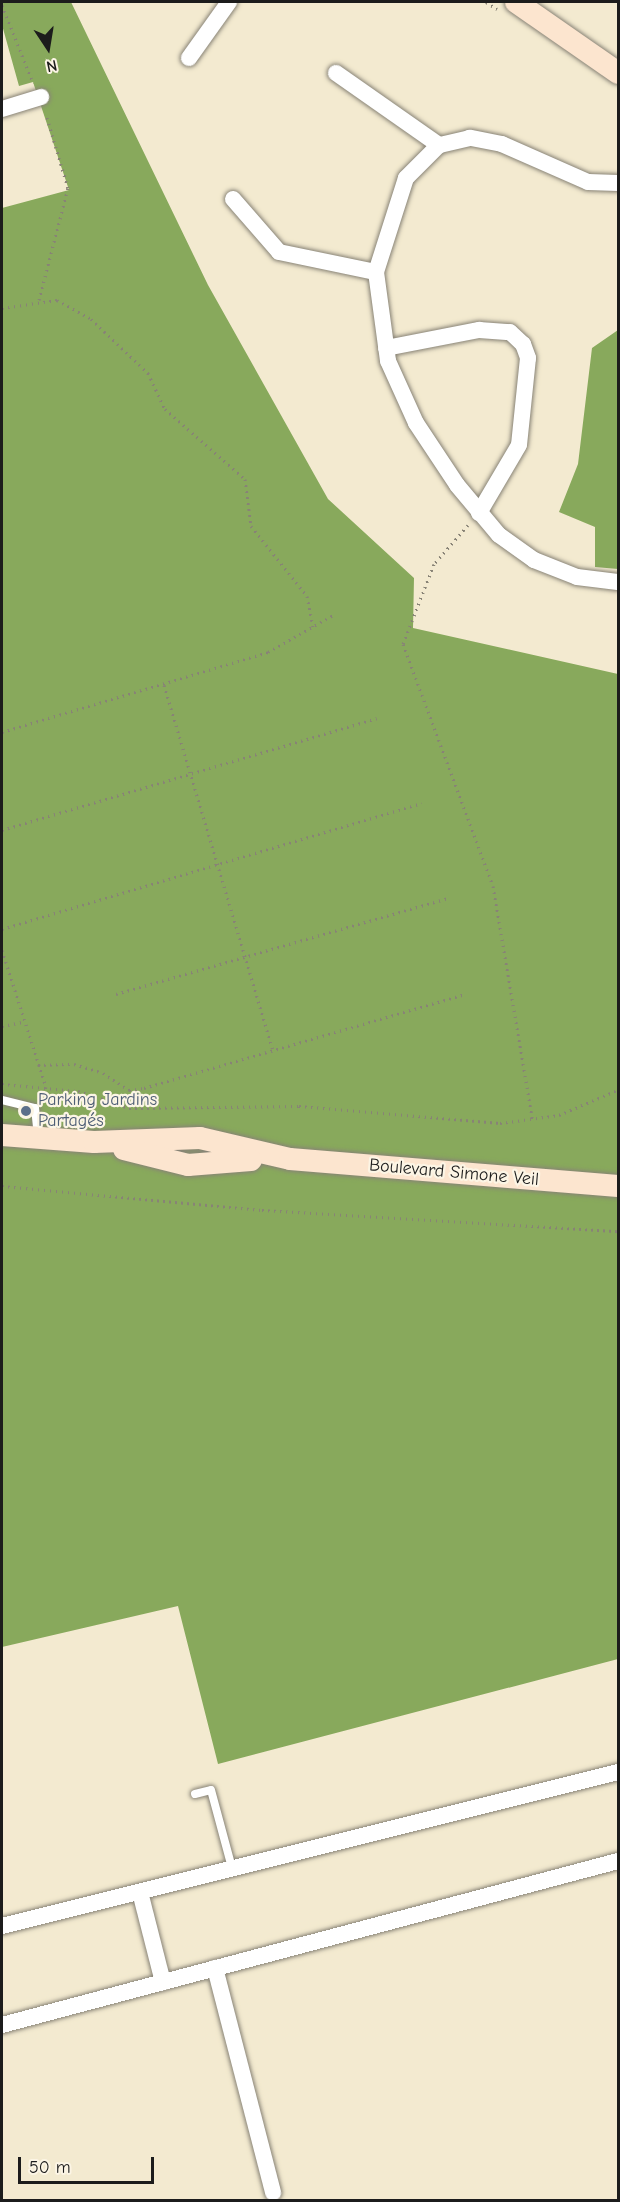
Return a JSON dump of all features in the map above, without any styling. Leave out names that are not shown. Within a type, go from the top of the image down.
[{"type":"main road","points":[[516,2],[618,73]]},
{"type":"main road","name":"Boulevard Simone Veil","points":[[2,1135],[94,1142],[189,1165],[290,1159],[618,1186]]},
{"type":"street","points":[[189,58],[230,2]]},
{"type":"street","points":[[336,73],[439,145]]},
{"type":"street","points":[[2,109],[41,97]]},
{"type":"street","points":[[618,183],[588,182],[502,144],[470,138],[439,145],[406,178],[394,203],[376,272],[386,348],[416,423],[479,513],[534,560],[577,577],[618,582]]},
{"type":"street","points":[[233,199],[279,252],[376,272]]},
{"type":"street","points":[[386,348],[479,330],[510,332],[523,344],[528,358],[519,445],[479,513]]},
{"type":"street","points":[[2,1926],[618,1772]]},
{"type":"street","points":[[2,2025],[618,1861]]},
{"type":"street","points":[[140,1892],[163,1982]]},
{"type":"street","points":[[215,1968],[273,2193]]},
{"type":"lane","points":[[2,1100],[35,1107],[38,1138]]},
{"type":"lane","points":[[195,1794],[211,1790],[232,1869]]},
{"type":"path","points":[[2,5],[41,97],[68,188],[39,300]]},
{"type":"path","points":[[2,308],[39,300],[57,300],[91,319],[148,373],[165,409],[245,479],[251,526],[307,596],[313,626]]},
{"type":"path","points":[[479,513],[434,564],[403,644],[493,886],[533,1122]]},
{"type":"path","points":[[2,732],[164,685],[267,652],[335,614]]},
{"type":"path","points":[[164,685],[273,1051]]},
{"type":"path","points":[[2,830],[377,718]]},
{"type":"path","points":[[2,929],[422,803]]},
{"type":"path","points":[[116,994],[448,898]]},
{"type":"path","points":[[2,950],[22,1022],[46,1087]]},
{"type":"path","points":[[38,1065],[74,1064],[103,1073],[129,1090],[273,1051],[466,994]]},
{"type":"path","points":[[2,1026],[22,1022]]},
{"type":"path","points":[[2,1084],[46,1087],[129,1108],[299,1106],[533,1122],[618,1090]]},
{"type":"path","points":[[2,1186],[262,1210],[618,1231]]},
{"type":"green space","points":[[2,2],[71,2],[208,285],[328,499],[414,578],[413,628],[618,674],[618,1659],[218,1764],[178,1606],[2,1647],[2,208],[69,190],[33,82],[19,86],[2,25]]},
{"type":"green space","points":[[618,330],[618,569],[595,567],[595,527],[559,512],[578,464],[592,348]]},
{"type":"place","name":"Parking Jardins Partagés","points":[[26,1111]]}]
